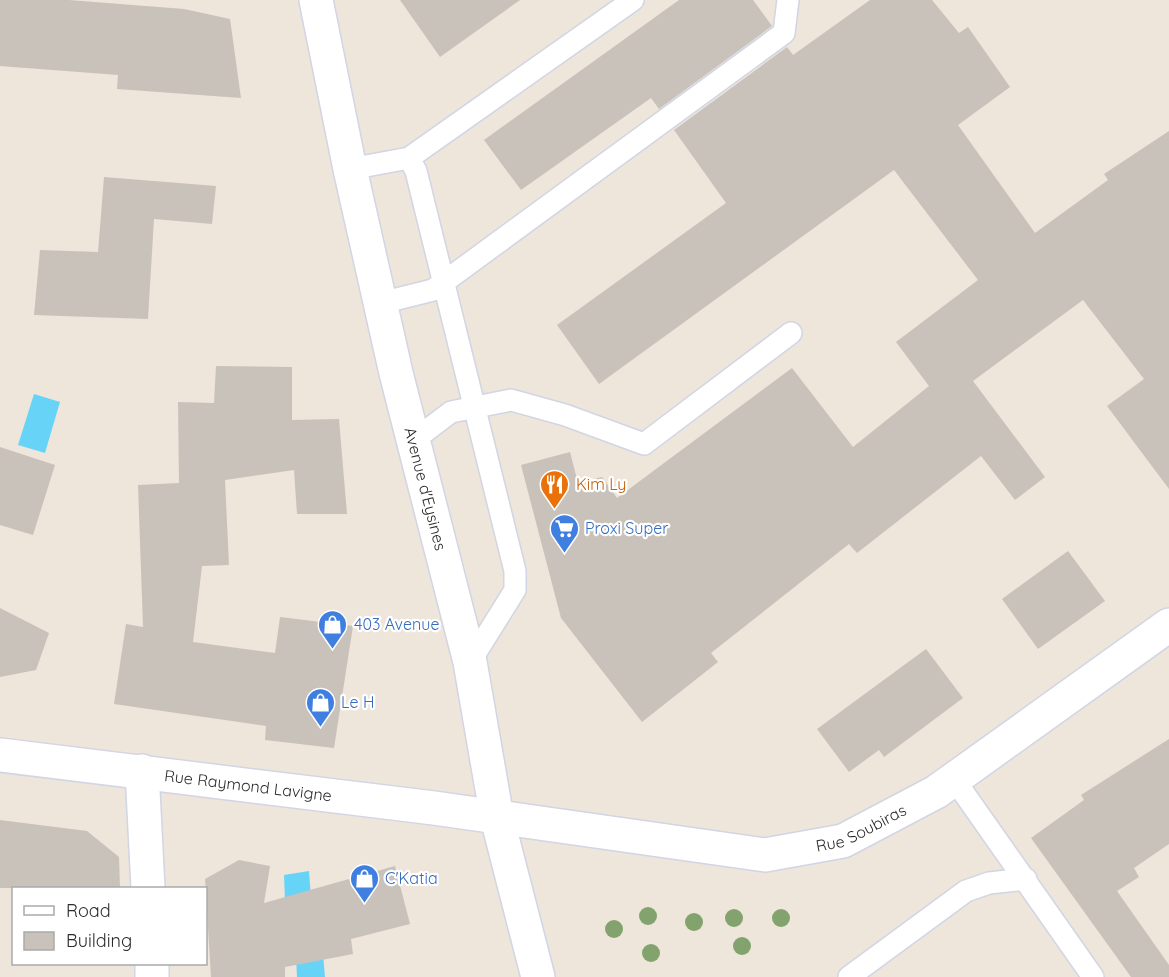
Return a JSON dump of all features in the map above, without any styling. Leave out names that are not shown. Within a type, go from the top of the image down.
[{"type":"street","name":"Avenue d'Eysines","points":[[316,0],[350,169],[396,373],[470,662],[497,818],[538,977]]},
{"type":"street","name":"Rue Soubiras","points":[[497,818],[765,855],[843,841],[936,792],[1169,625]]},
{"type":"street","name":"Rue Raymond Lavigne","points":[[0,755],[434,808],[497,818]]},
{"type":"street","points":[[142,771],[148,887]]},
{"type":"lane","points":[[350,169],[409,158],[633,0]]},
{"type":"lane","points":[[381,303],[434,290],[784,33],[788,0]]},
{"type":"lane","points":[[409,158],[416,171],[472,407],[515,571],[515,590],[470,662]]},
{"type":"lane","points":[[414,440],[451,412],[511,400],[565,415],[644,444],[791,333]]},
{"type":"lane","points":[[954,779],[1093,977]]},
{"type":"lane","points":[[849,977],[966,891],[989,883],[1026,879]]},
{"type":"water","points":[[34,394],[60,402],[45,453],[18,445]]},
{"type":"water","points":[[309,871],[313,925],[286,926],[284,875]]},
{"type":"water","points":[[323,954],[325,977],[297,977],[296,957]]},
{"type":"building","points":[[0,0],[69,0],[184,9],[230,19],[241,98],[117,89],[118,75],[0,66]]},
{"type":"building","points":[[400,0],[520,0],[440,57]]},
{"type":"building","points":[[679,0],[753,0],[772,26],[659,109],[651,98],[521,190],[484,140]]},
{"type":"building","points":[[870,0],[932,0],[959,33],[968,27],[1010,87],[958,125],[1035,233],[1108,180],[1104,174],[1169,131],[1169,489],[1107,406],[1144,379],[1083,300],[973,381],[1045,477],[1015,500],[981,456],[857,553],[849,544],[711,653],[718,662],[642,722],[561,618],[521,465],[570,452],[578,483],[602,477],[617,498],[792,368],[853,447],[929,386],[896,342],[978,280],[894,170],[599,384],[557,325],[726,203],[674,130],[787,47],[793,55]]},
{"type":"building","points":[[104,177],[216,186],[212,224],[154,219],[148,319],[34,315],[40,250],[98,252]]},
{"type":"building","points":[[216,366],[292,367],[292,420],[339,419],[347,514],[297,514],[294,470],[225,480],[229,565],[202,566],[193,642],[275,653],[280,617],[353,626],[334,748],[265,740],[266,726],[114,704],[126,624],[143,627],[138,485],[179,483],[178,402],[214,403]]},
{"type":"building","points":[[0,447],[55,465],[33,535],[0,525]]},
{"type":"building","points":[[1068,551],[1105,601],[1038,649],[1002,599]]},
{"type":"building","points":[[0,608],[49,633],[36,670],[0,677]]},
{"type":"building","points":[[926,649],[963,698],[884,757],[879,750],[849,772],[817,729]]},
{"type":"building","points":[[1169,739],[1169,844],[1134,868],[1139,877],[1117,891],[1169,965],[1169,977],[1131,977],[1031,838],[1084,800],[1081,795]]},
{"type":"building","points":[[0,820],[87,831],[119,857],[120,887],[0,888]]},
{"type":"building","points":[[239,860],[270,866],[264,903],[395,866],[410,924],[351,939],[353,954],[285,967],[285,977],[211,977],[205,879]]},
{"type":"place","name":"Kim Ly","points":[[555,510]]},
{"type":"place","name":"Proxi Super","points":[[564,554]]},
{"type":"place","name":"403 Avenue","points":[[333,650]]},
{"type":"place","name":"Le H","points":[[320,728]]},
{"type":"place","name":"C'Katia","points":[[364,904]]}]
